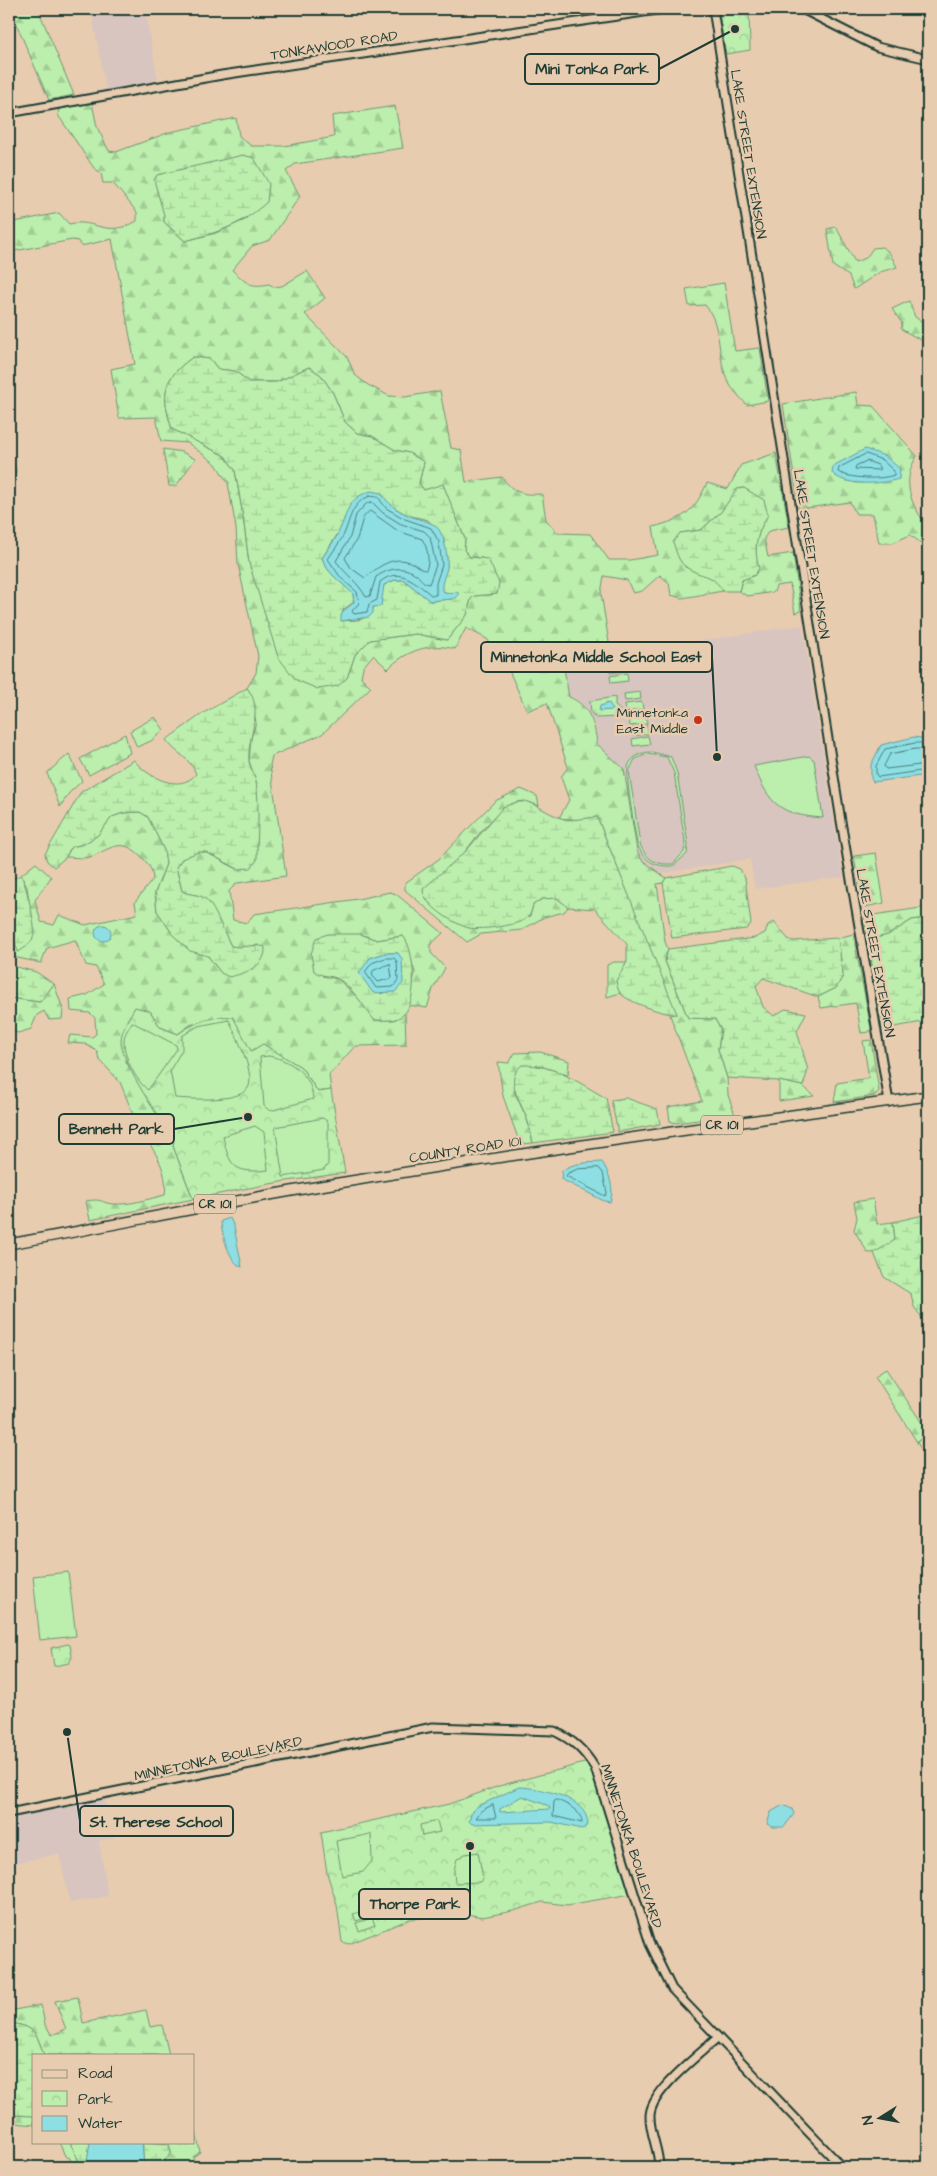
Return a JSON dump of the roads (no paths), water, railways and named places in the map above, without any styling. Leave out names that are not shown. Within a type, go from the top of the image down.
[{"type":"main road","name":"COUNTY ROAD 101","points":[[9,1244],[345,1182],[677,1131],[928,1096]]},
{"type":"street","name":"TONKAWOOD ROAD","points":[[9,113],[222,75],[664,9]]},
{"type":"street","name":"LAKE STREET EXTENSION","points":[[713,9],[841,821],[889,1102]]},
{"type":"street","points":[[802,9],[877,48],[928,59]]},
{"type":"street","name":"MINNETONKA BOULEVARD","points":[[9,1814],[432,1727],[554,1732],[571,1739],[583,1749],[595,1768],[655,1956],[672,1989],[842,2167]]},
{"type":"street","points":[[659,2167],[650,2125],[651,2108],[659,2094],[717,2038]]},
{"type":"water","points":[[865,449],[885,456],[900,469],[899,479],[864,483],[846,481],[832,473],[833,466]]},
{"type":"water","points":[[371,491],[381,493],[389,503],[400,511],[430,523],[438,529],[444,541],[447,558],[442,591],[448,593],[458,592],[458,596],[452,599],[430,601],[404,580],[395,580],[384,585],[381,606],[373,607],[373,613],[369,617],[341,621],[343,612],[354,602],[353,594],[332,574],[322,558],[336,538],[349,507],[357,498]]},
{"type":"water","points":[[609,703],[613,710],[599,711],[600,706]]},
{"type":"water","points":[[914,737],[928,739],[928,775],[873,782],[871,778],[871,765],[881,745]]},
{"type":"water","points":[[103,925],[109,927],[111,933],[109,939],[103,941],[97,939],[95,933],[97,927]]},
{"type":"water","points":[[385,953],[398,953],[402,959],[403,983],[395,992],[373,993],[359,973],[370,958]]},
{"type":"water","points":[[602,1162],[610,1181],[612,1192],[610,1202],[604,1201],[561,1179],[562,1171],[566,1168]]},
{"type":"water","points":[[230,1218],[234,1227],[242,1267],[238,1265],[230,1254],[223,1232],[221,1221]]},
{"type":"water","points":[[519,1787],[539,1789],[572,1801],[586,1815],[588,1825],[582,1829],[551,1822],[472,1824],[469,1821],[472,1811],[478,1806]],"holes":[[[522,1796],[549,1806],[550,1809],[500,1812],[500,1809]]]},
{"type":"water","points":[[783,1805],[792,1809],[794,1814],[784,1827],[773,1827],[767,1824],[771,1812]]},
{"type":"water","points":[[90,2144],[142,2144],[144,2167],[86,2167]]},
{"type":"place","name":"Mini Tonka Park","points":[[735,29]]},
{"type":"place","name":"Minnetonka East Middle","points":[[698,720]]},
{"type":"place","name":"Minnetonka Middle School East","points":[[717,757]]},
{"type":"place","name":"Bennett Park","points":[[248,1117]]},
{"type":"place","name":"St. Therese School","points":[[67,1732]]},
{"type":"place","name":"Thorpe Park","points":[[470,1846]]}]
